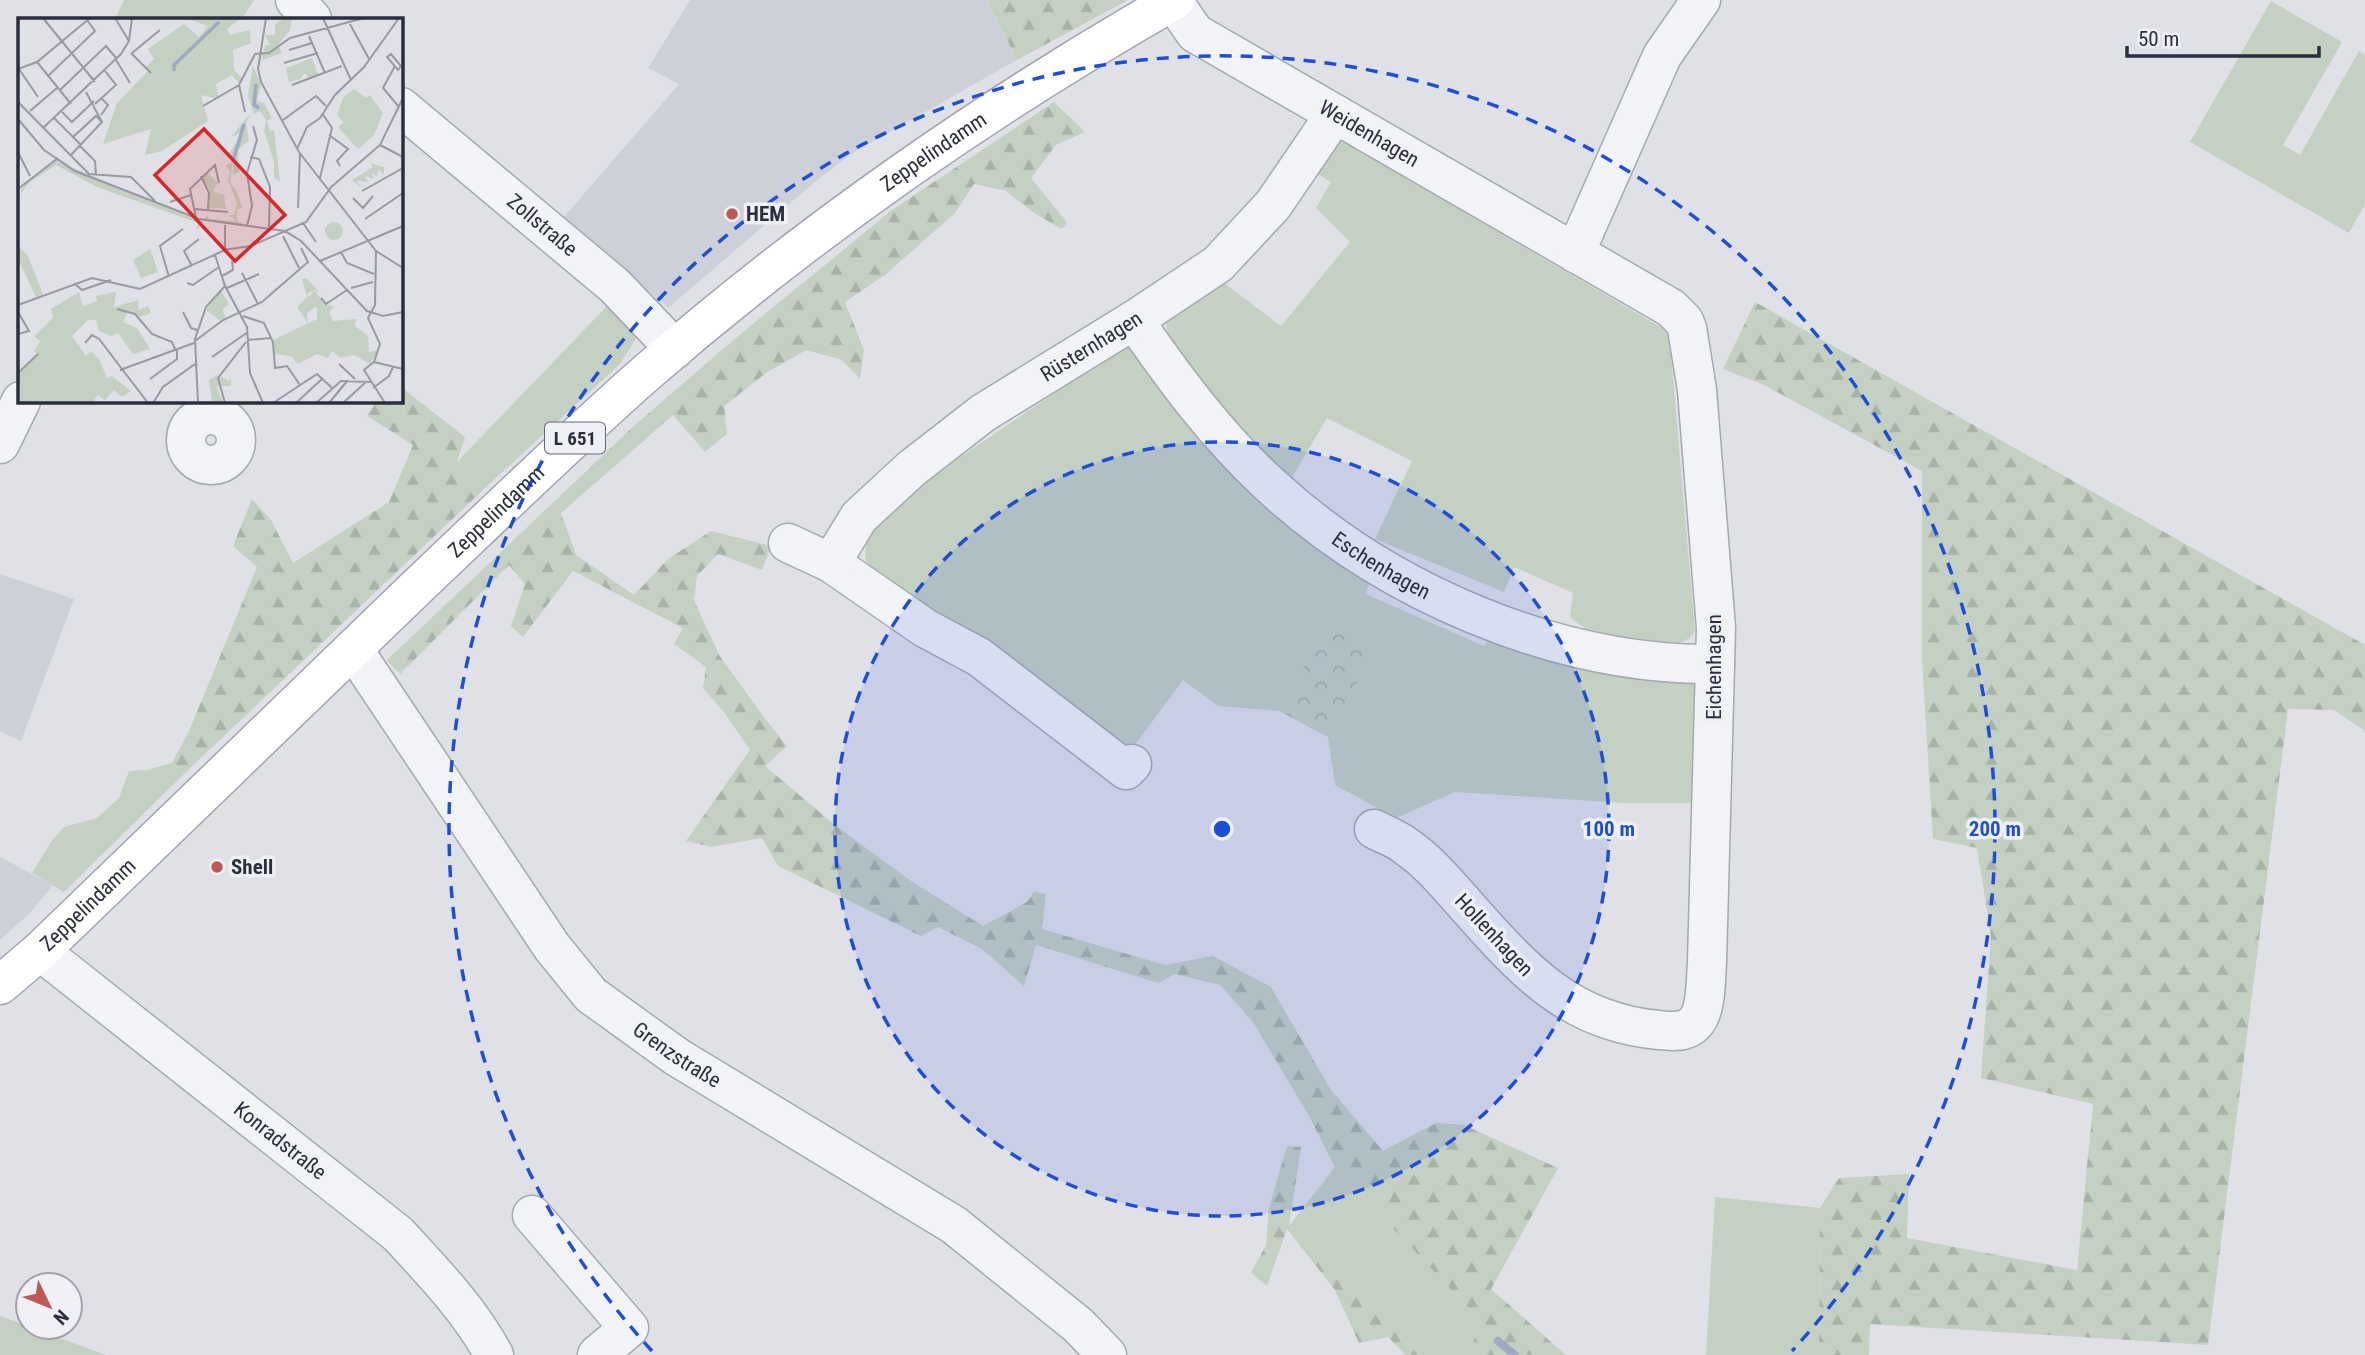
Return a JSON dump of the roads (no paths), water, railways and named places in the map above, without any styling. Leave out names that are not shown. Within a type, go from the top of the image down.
[{"type":"main road","name":"Zeppelindamm","points":[[0,985],[40,951],[538,472],[675,349],[857,205],[996,110],[1174,1]]},
{"type":"street","points":[[281,18],[294,0],[311,18]]},
{"type":"street","points":[[1575,253],[1662,56],[1701,0]]},
{"type":"street","name":"Weidenhagen","points":[[1174,1],[1195,33],[1671,309],[1684,321]]},
{"type":"street","name":"Zollstraße","points":[[402,108],[615,286],[675,349]]},
{"type":"street","name":"Rüsternhagen","points":[[831,563],[859,517],[911,469],[983,413],[1134,320],[1218,264],[1273,205],[1335,114]]},
{"type":"street","name":"Eschenhagen","points":[[1134,320],[1168,370],[1216,429],[1268,484],[1360,555],[1449,602],[1518,630],[1598,653],[1677,665],[1715,664]]},
{"type":"street","name":"Eichenhagen","points":[[1684,321],[1698,403],[1716,628],[1707,962],[1701,1014]]},
{"type":"street","points":[[0,444],[21,402]]},
{"type":"street","points":[[788,542],[831,563],[925,628],[978,657],[1126,770],[1132,764]]},
{"type":"street","name":"Grenzstraße","points":[[353,649],[552,947],[591,995],[677,1057],[954,1225],[1079,1325],[1103,1354]]},
{"type":"street","name":"Hollenhagen","points":[[1374,830],[1405,845],[1428,863],[1515,961],[1547,989],[1577,1007],[1645,1029],[1681,1032],[1701,1014]]},
{"type":"street","name":"Konradstraße","points":[[40,951],[398,1234],[445,1284],[486,1339],[494,1355]]},
{"type":"street","points":[[532,1215],[629,1328],[597,1355]]},
{"type":"waterway","points":[[1498,1341],[1515,1355]]},
{"type":"place","name":"HEM","points":[[732,214]]},
{"type":"place","name":"Shell","points":[[217,867]]}]
